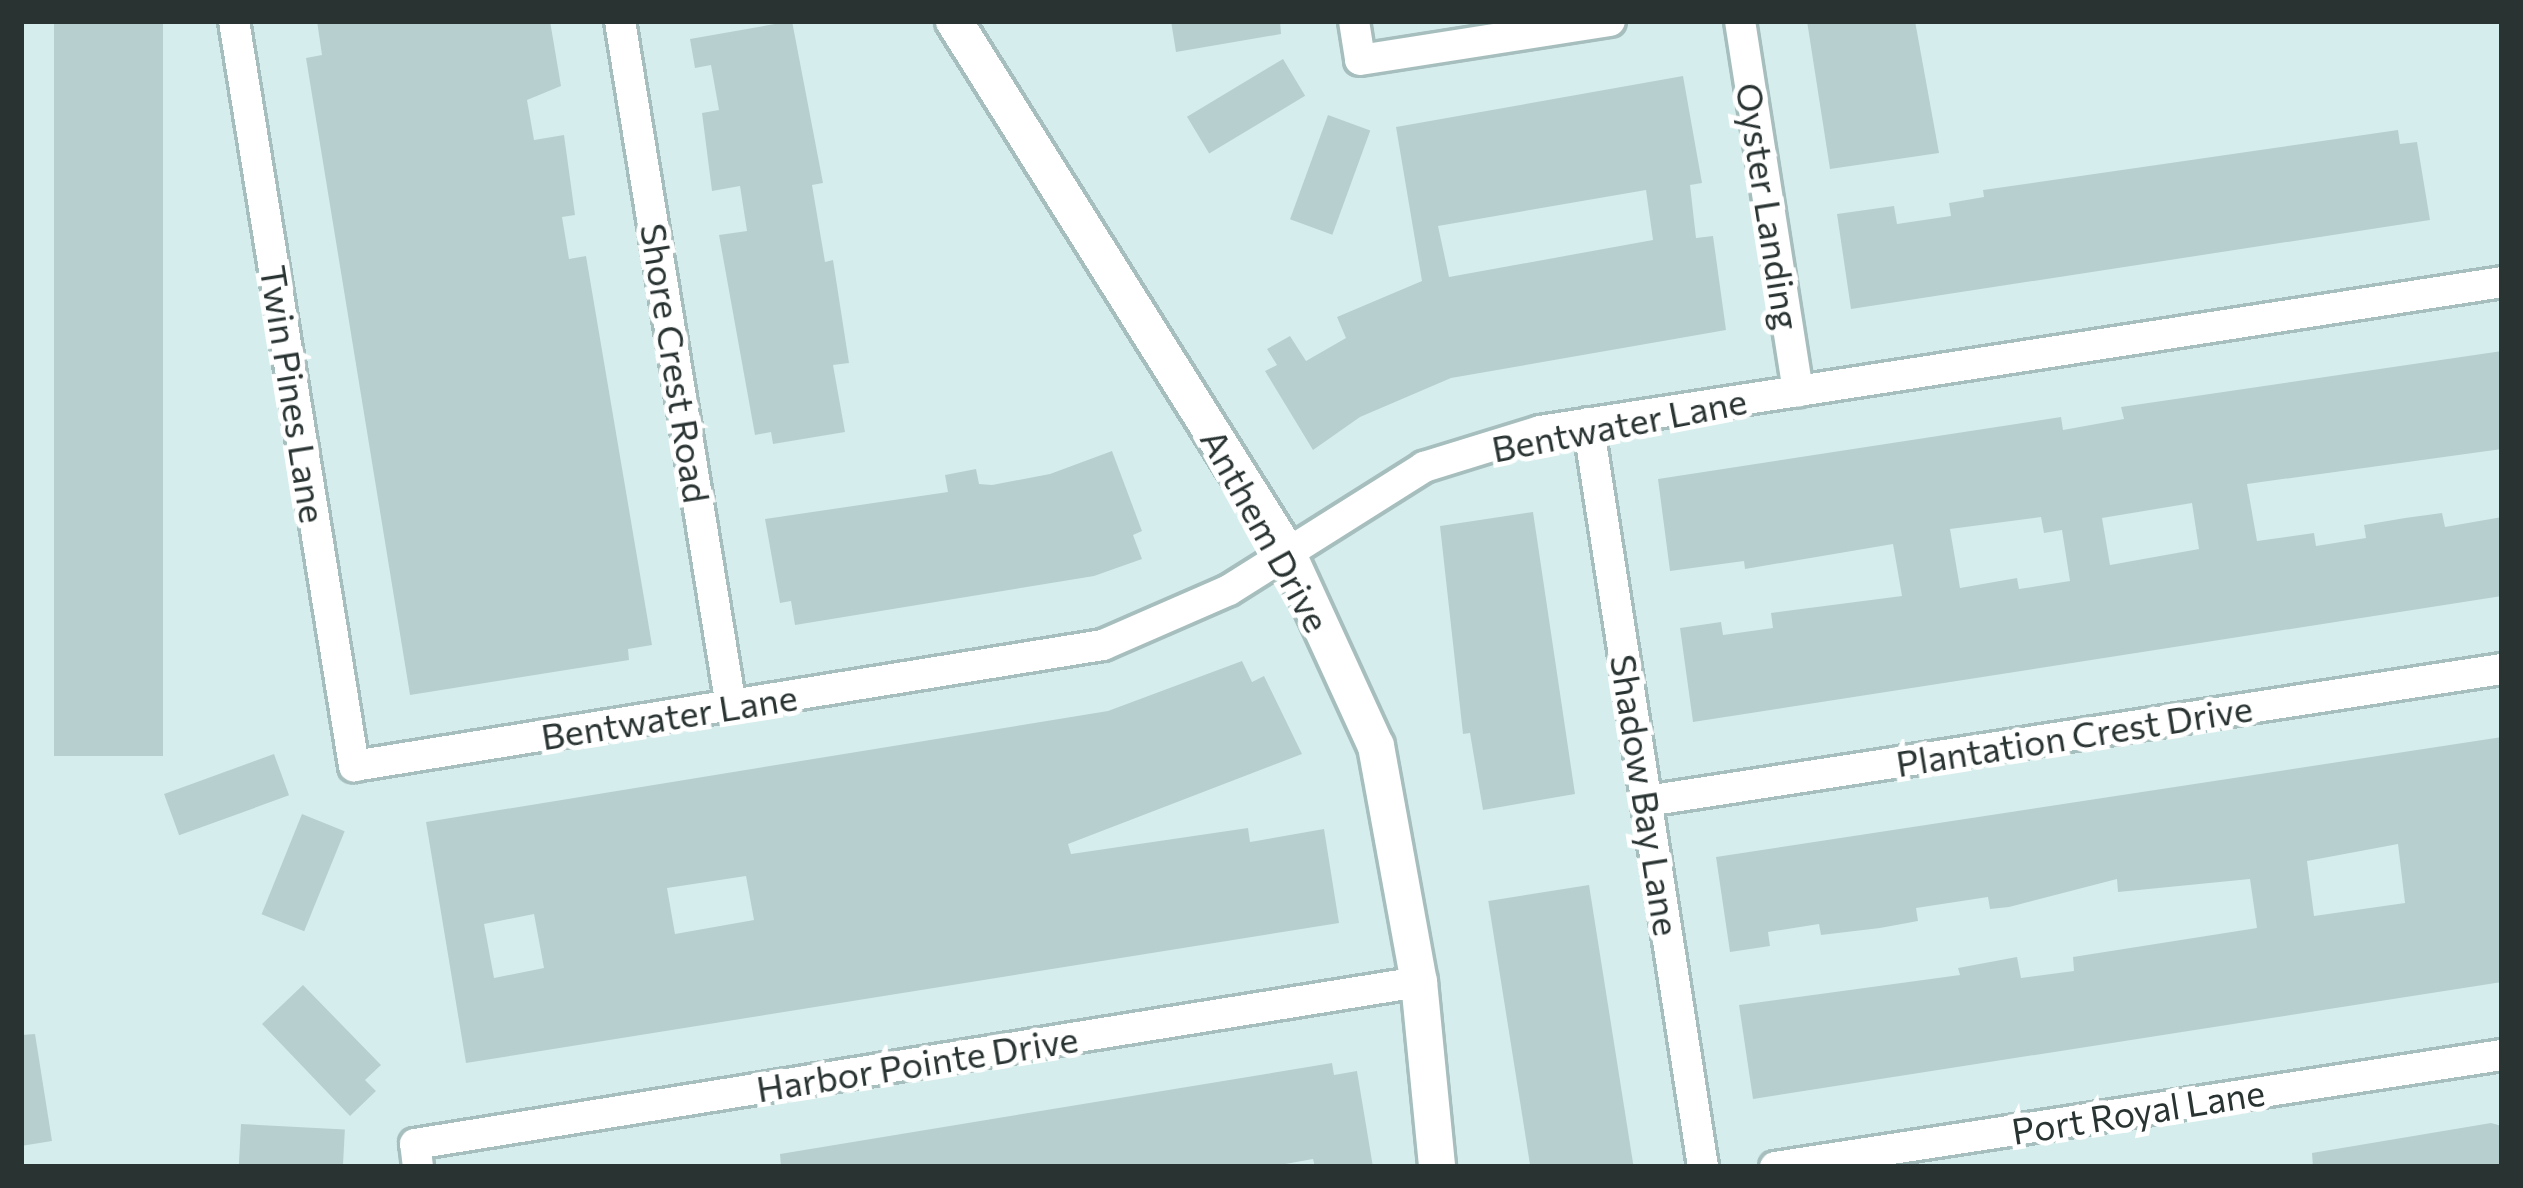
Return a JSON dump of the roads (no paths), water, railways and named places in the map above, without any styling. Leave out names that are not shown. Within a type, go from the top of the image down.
[{"type":"street","name":"Twin Pines Lane","points":[[234,21],[354,766]]},
{"type":"street","name":"Shore Crest Road","points":[[620,21],[731,706]]},
{"type":"street","name":"Anthem Drive","points":[[955,21],[1287,552],[1376,746],[1419,982],[1437,1167]]},
{"type":"street","points":[[1354,21],[1360,59],[1610,21]]},
{"type":"street","name":"Oyster Landing","points":[[1740,21],[1798,391]]},
{"type":"street","name":"Bentwater Lane","points":[[354,766],[1102,645],[1229,590],[1424,467],[1588,423],[2502,282]]},
{"type":"street","name":"Shadow Bay Lane","points":[[1588,423],[1703,1167]]},
{"type":"street","name":"Plantation Crest Drive","points":[[1647,801],[2502,669]]},
{"type":"street","name":"Harbor Pointe Drive","points":[[416,1155],[1419,982]]},
{"type":"street","name":"Port Royal Lane","points":[[1775,1167],[2502,1055]]}]
